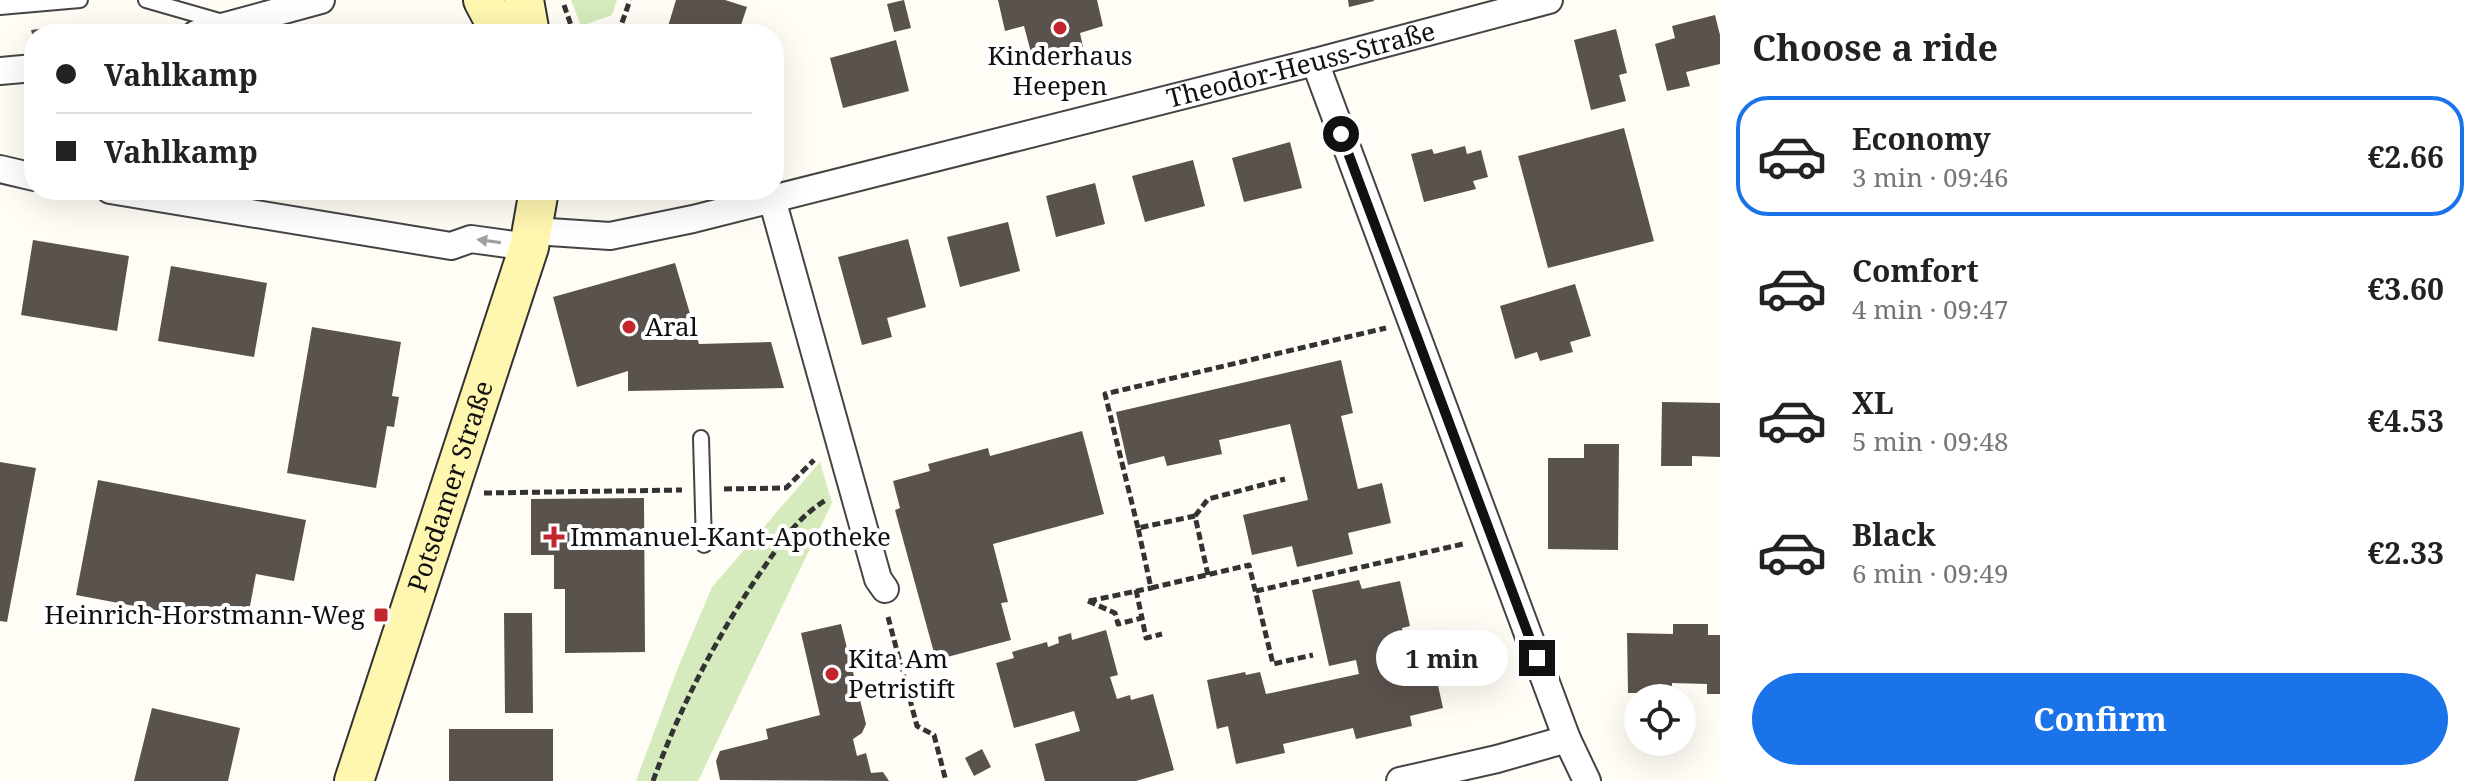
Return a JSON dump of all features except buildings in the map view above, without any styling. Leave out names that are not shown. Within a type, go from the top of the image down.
[{"type":"street","points":[[230,24],[268,0]]},
{"type":"street","points":[[230,24],[321,0]]},
{"type":"street","points":[[483,0],[496,24]]},
{"type":"street","points":[[524,0],[528,24]]},
{"type":"street","name":"Theodor-Heuss-Straße","points":[[784,196],[1549,0]]},
{"type":"street","points":[[1315,62],[1567,739],[1587,781]]},
{"type":"street","points":[[0,71],[24,69]]},
{"type":"street","points":[[0,169],[24,175]]},
{"type":"street","name":"Theodor-Heuss-Straße","points":[[171,200],[451,246],[471,239],[610,236],[678,223],[768,200]]},
{"type":"street","name":"Potsdamer Straße","points":[[354,781],[531,239],[537,200]]},
{"type":"street","points":[[772,200],[878,579],[885,589]]},
{"type":"street","points":[[1400,781],[1567,739]]},
{"type":"lane","points":[[0,7],[80,0]]},
{"type":"lane","points":[[146,0],[179,5],[230,24]]},
{"type":"lane","points":[[701,438],[704,545]]},
{"type":"path","points":[[562,0],[570,24]]},
{"type":"path","points":[[622,24],[630,0]]},
{"type":"path","points":[[1151,588],[1105,394],[1410,323]]},
{"type":"path","points":[[480,493],[786,488],[837,437]]},
{"type":"path","points":[[1138,528],[1195,516],[1208,499],[1285,479]]},
{"type":"path","points":[[653,781],[668,739],[706,661],[731,616],[790,529],[824,501],[852,489]]},
{"type":"path","points":[[1195,516],[1208,575]]},
{"type":"path","points":[[1256,591],[1491,537]]},
{"type":"path","points":[[1142,618],[1118,624],[1115,613],[1088,601],[1249,565],[1273,664],[1313,655]]},
{"type":"path","points":[[885,589],[888,615],[917,726],[934,735],[946,781]]},
{"type":"path","points":[[1136,590],[1146,638],[1162,634]]},
{"type":"green space","points":[[571,0],[617,0],[612,15],[580,24]]},
{"type":"green space","points":[[820,462],[832,503],[698,781],[636,781],[712,587]]},
{"type":"place","name":"Kinderhaus Heepen","points":[[1060,28]]},
{"type":"place","name":"Aral","points":[[629,327]]},
{"type":"place","name":"Immanuel-Kant-Apotheke","points":[[554,537]]},
{"type":"place","name":"Heinrich-Horstmann-Weg","points":[[381,615]]},
{"type":"place","name":"Kita Am Petristift","points":[[832,674]]},
{"type":"route","points":[[1341,134],[1537,658]]}]
